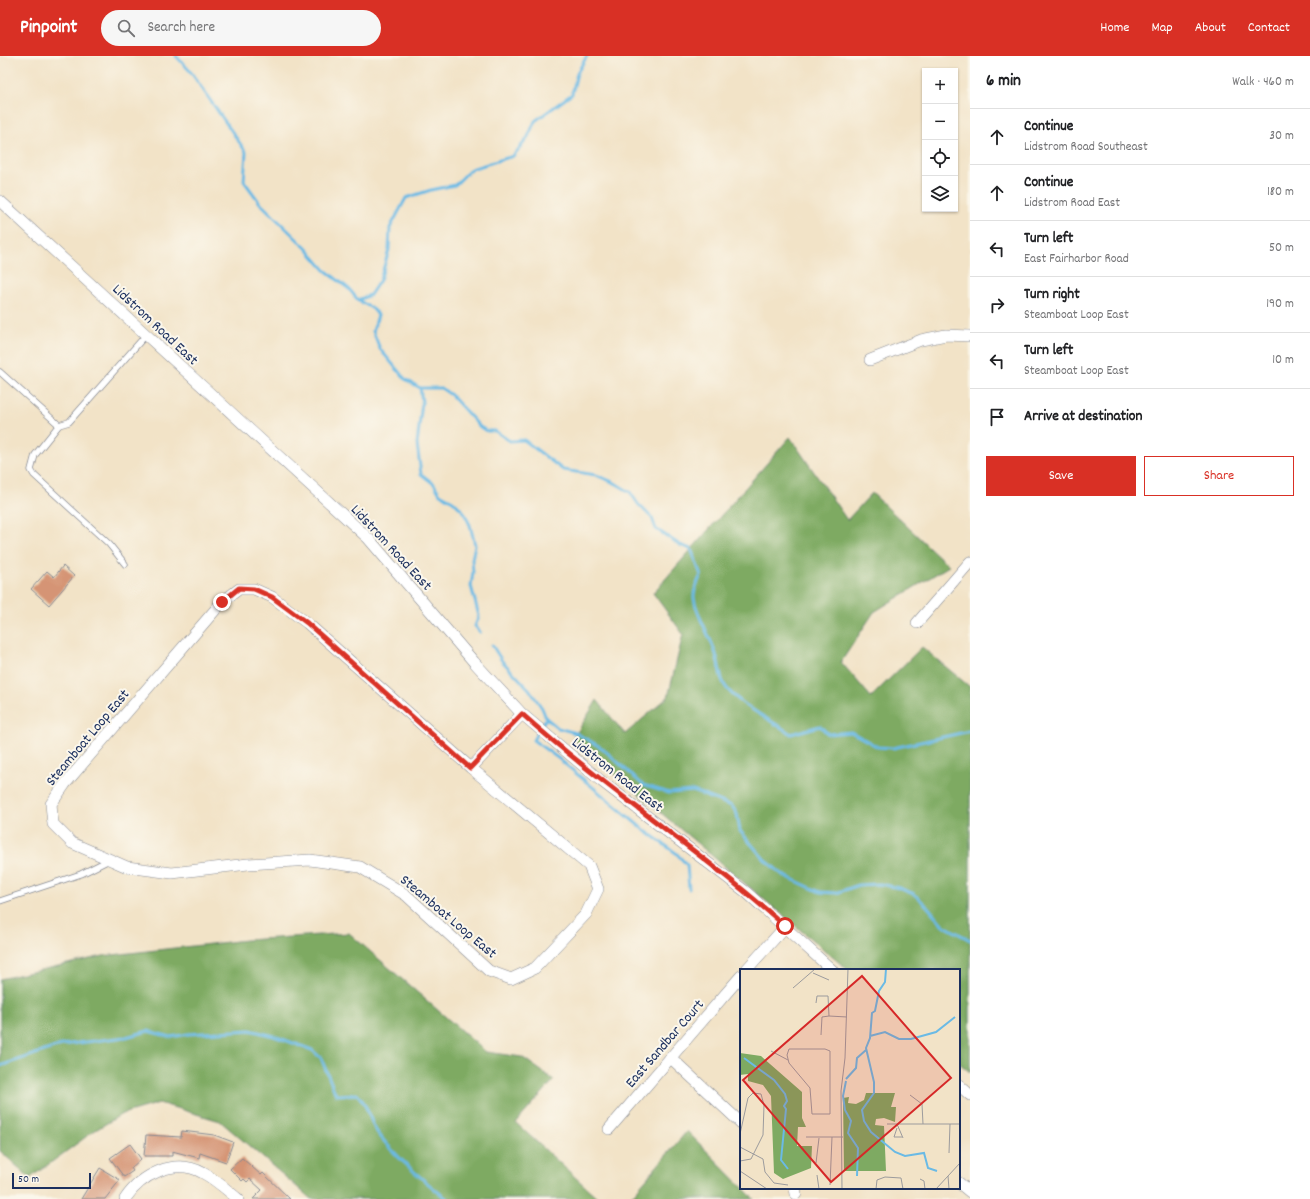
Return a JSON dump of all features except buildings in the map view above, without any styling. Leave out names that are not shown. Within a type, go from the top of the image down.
[{"type":"street","name":"Lidstrom Road East","points":[[0,201],[368,538],[474,662],[522,714],[600,780],[746,892],[831,969]]},
{"type":"street","points":[[870,360],[921,340],[946,335],[970,336]]},
{"type":"street","points":[[917,623],[969,564]]},
{"type":"street","name":"Steamboat Loop East","points":[[239,588],[254,589],[272,597],[307,623],[470,768],[589,866],[598,889],[586,914],[535,968],[511,979],[489,971],[406,895],[360,867],[310,860],[248,864],[172,873],[127,867],[109,860],[72,843],[53,824],[51,804],[65,784],[222,602],[239,588]]},
{"type":"street","points":[[470,768],[522,714]]},
{"type":"street","points":[[747,969],[785,926]]},
{"type":"street","name":"East Sandbar Court","points":[[609,1129],[739,981]]},
{"type":"street","points":[[671,1058],[740,1122]]},
{"type":"street","points":[[960,1086],[970,1095]]},
{"type":"street","points":[[125,1199],[132,1189],[145,1178],[161,1170],[181,1166],[203,1172],[238,1199]]},
{"type":"street","points":[[960,1184],[970,1192]]},
{"type":"lane","points":[[125,564],[108,544],[34,475],[31,470],[35,455],[59,424],[69,422],[146,335]]},
{"type":"lane","points":[[0,372],[59,424]]},
{"type":"lane","points":[[0,901],[81,874],[109,860]]},
{"type":"green space","points":[[790,437],[847,520],[872,493],[949,566],[874,612],[841,662],[871,697],[922,647],[970,687],[970,1072],[960,1064],[960,969],[847,969],[573,739],[597,700],[625,734],[668,697],[683,634],[653,593]]},
{"type":"green space","points":[[349,933],[486,1052],[522,1057],[554,1080],[516,1123],[599,1199],[311,1199],[220,1121],[159,1103],[122,1114],[94,1131],[30,1178],[0,1151],[0,979],[103,956],[246,940]]},
{"type":"green space","points":[[687,1131],[740,1185],[740,1189],[744,1189],[754,1199],[629,1199]]},
{"type":"waterway","points":[[176,56],[190,71],[246,152],[244,181],[260,203],[306,248],[325,270],[349,289],[358,300],[373,309],[378,315],[373,331],[380,349],[405,379],[420,388],[441,388],[451,395],[480,427],[487,431],[495,431],[510,441],[524,440],[563,470],[596,475],[615,483],[630,492],[638,504],[652,518],[656,529],[680,545],[691,549],[701,575],[694,592],[698,613],[715,650],[723,683],[735,696],[750,708],[791,734],[820,726],[828,734],[851,732],[878,747],[893,748],[970,731]]},
{"type":"waterway","points":[[358,300],[370,295],[380,280],[389,250],[390,228],[406,198],[431,190],[455,185],[471,169],[513,156],[527,139],[535,121],[572,94],[577,73],[587,56]]},
{"type":"waterway","points":[[420,388],[422,402],[417,444],[421,474],[434,484],[440,494],[453,501],[463,511],[470,525],[475,545],[472,559],[473,572],[471,586],[479,616],[475,626],[480,632]]},
{"type":"waterway","points":[[492,645],[502,661],[529,689],[542,708],[546,718],[558,728],[576,733],[602,748],[643,785],[669,793],[693,791],[732,806],[737,814],[740,831],[765,860],[783,875],[820,892],[836,893],[859,885],[880,884],[899,888],[914,894],[927,906],[943,925],[970,940]]},
{"type":"waterway","points":[[546,718],[533,740],[559,759],[644,830],[676,853],[687,865],[689,889]]},
{"type":"waterway","points":[[0,1066],[62,1045],[126,1037],[148,1031],[171,1037],[188,1034],[250,1030],[274,1036],[312,1050],[321,1058],[336,1095],[357,1094],[364,1102],[374,1127],[384,1142],[410,1168],[447,1199]]},
{"type":"route","points":[[222,602],[239,588],[254,589],[272,597],[307,623],[470,768],[522,714],[600,780],[746,892],[785,926]]}]
